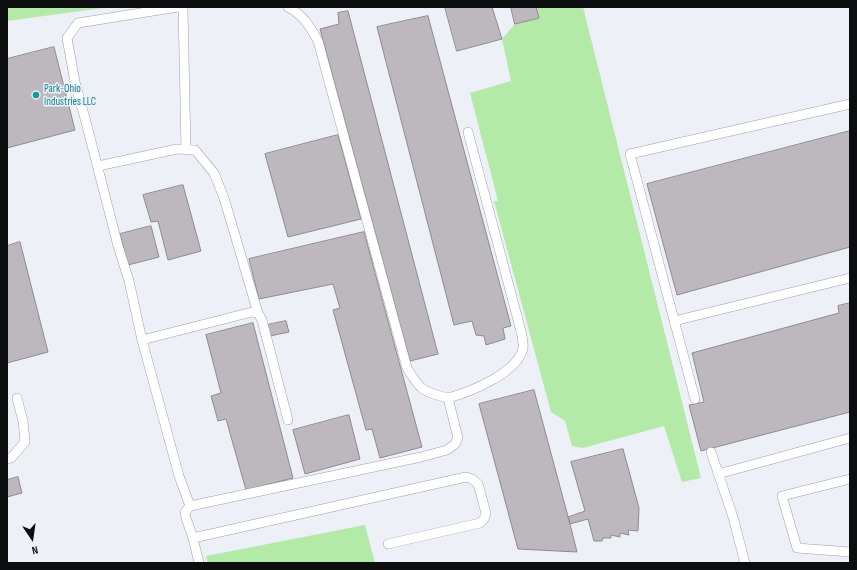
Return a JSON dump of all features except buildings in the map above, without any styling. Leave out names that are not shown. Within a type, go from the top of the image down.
[{"type":"lane","points":[[178,7],[78,23],[67,38],[75,82],[118,246],[129,280],[142,340],[179,476],[190,506]]},
{"type":"lane","points":[[183,7],[186,150]]},
{"type":"lane","points":[[288,7],[306,20],[318,41],[406,368],[418,386],[432,394],[448,398],[467,393],[506,372],[523,348],[522,335],[468,132]]},
{"type":"lane","points":[[695,399],[630,154],[850,104]]},
{"type":"lane","points":[[98,166],[177,149],[195,150],[214,172],[224,198],[258,313],[262,320],[288,420]]},
{"type":"lane","points":[[674,321],[850,278]]},
{"type":"lane","points":[[142,340],[252,312],[258,313]]},
{"type":"lane","points":[[7,459],[11,458],[25,442],[23,421],[17,398]]},
{"type":"lane","points":[[199,563],[185,512],[190,506],[421,457],[447,450],[455,444],[458,438],[448,398]]},
{"type":"lane","points":[[718,474],[850,438]]},
{"type":"lane","points":[[711,452],[733,517],[746,563]]},
{"type":"lane","points":[[193,538],[466,477],[472,479],[478,484],[486,513],[484,519],[480,523],[388,544]]},
{"type":"lane","points":[[850,478],[782,496],[797,548],[850,552]]},
{"type":"green space","points":[[7,7],[110,7],[7,21]]},
{"type":"green space","points":[[536,7],[583,7],[701,478],[682,482],[664,426],[583,448],[572,446],[565,421],[551,412],[494,201],[498,201],[470,93],[511,81],[502,39],[515,24],[539,18]]},
{"type":"green space","points":[[365,525],[375,563],[208,563],[206,556]]},
{"type":"place","name":"Park-Ohio Industries LLC","points":[[36,95]]}]
